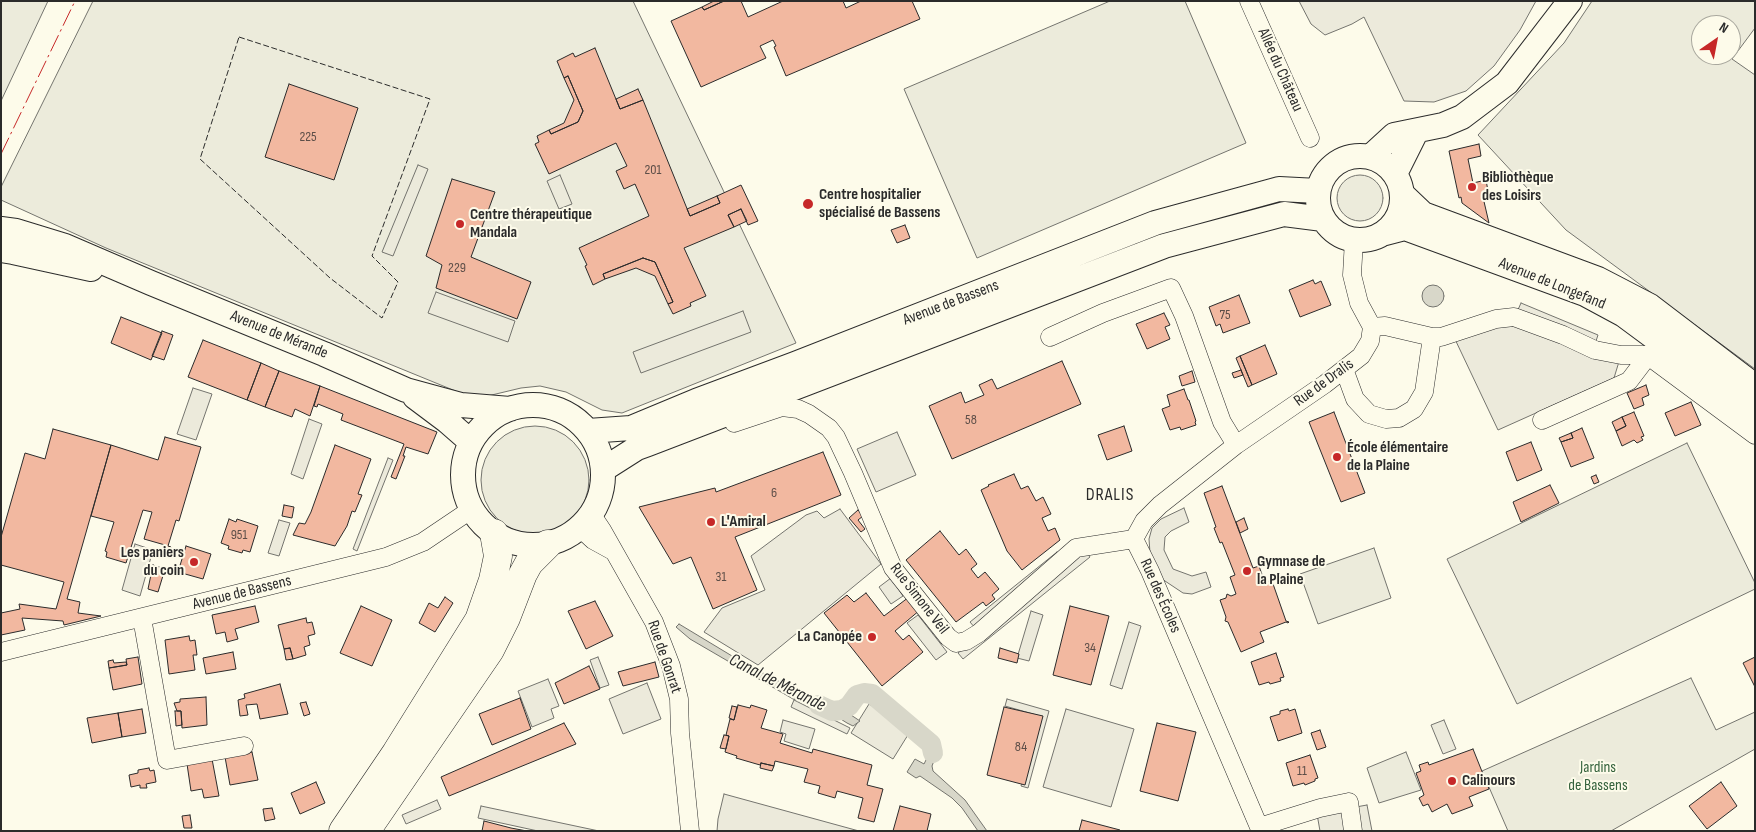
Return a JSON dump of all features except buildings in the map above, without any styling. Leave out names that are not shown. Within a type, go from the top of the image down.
[{"type":"highway","points":[[343,831],[396,753],[478,620],[493,580],[498,556],[494,533]]},
{"type":"highway","points":[[366,831],[490,650],[506,618],[516,588],[529,563],[548,544]]},
{"type":"main road","points":[[1370,157],[1394,135],[1443,125],[1462,117],[1507,83],[1570,1]]},
{"type":"main road","points":[[1399,184],[1385,163],[1370,157],[1355,156],[1337,162],[1328,170],[1318,191],[1318,206],[1323,219],[1331,230],[1342,236],[1354,240],[1364,240],[1382,234],[1391,227],[1398,217],[1402,206],[1399,184],[1416,132]]},
{"type":"main road","name":"Avenue de Longefand","points":[[1399,184],[1423,214],[1598,279],[1650,306],[1755,386]]},
{"type":"main road","name":"Avenue de Bassens","points":[[588,431],[631,428],[1155,223],[1279,189],[1318,191]]},
{"type":"main road","name":"Avenue de Bassens","points":[[604,469],[638,448],[673,434],[1164,246],[1284,214],[1323,219]]},
{"type":"main road","name":"Avenue de Longefand","points":[[1382,234],[1405,228],[1585,294],[1624,315],[1755,412]]},
{"type":"main road","name":"Avenue de Mérande","points":[[1,229],[65,246],[406,390],[460,405],[510,409]]},
{"type":"main road","name":"Avenue de Mérande","points":[[1,250],[151,283]]},
{"type":"main road","name":"Avenue de Mérande","points":[[406,390],[471,442]]},
{"type":"main road","points":[[526,405],[544,405],[560,410],[576,419],[588,431],[598,449],[604,469],[602,489],[586,521],[565,538],[548,544],[531,545],[512,542],[486,527],[472,509],[465,493],[463,476],[465,458],[471,442],[481,428],[494,417],[510,409],[526,405]]},
{"type":"street","name":"Allée du Château","points":[[1249,1],[1310,138]]},
{"type":"street","points":[[1354,240],[1352,275],[1359,302],[1372,327],[1385,326],[1432,337],[1441,337],[1496,320],[1514,317],[1563,335],[1595,350],[1621,355],[1648,356],[1755,434]]},
{"type":"street","points":[[1050,337],[1103,313],[1171,288],[1184,316],[1222,422],[1236,445]]},
{"type":"street","name":"Rue de Dralis","points":[[1236,445],[1361,356],[1370,341],[1372,327]]},
{"type":"street","points":[[1344,369],[1355,399],[1369,414],[1386,418],[1399,418],[1414,409],[1424,392],[1432,337]]},
{"type":"street","points":[[1542,420],[1629,381],[1648,356]]},
{"type":"street","name":"Rue Simone Veil","points":[[673,434],[700,435],[782,408],[798,409],[824,424],[836,437],[857,481],[893,568],[948,637],[956,643],[966,641],[979,633],[1076,548],[1134,539]]},
{"type":"street","name":"Rue des Écoles","points":[[1236,445],[1160,504],[1144,521],[1134,539],[1154,580],[1258,827],[1320,808],[1349,802],[1353,831]]},
{"type":"street","name":"Avenue de Bassens","points":[[1,652],[386,558],[423,542],[472,509]]},
{"type":"street","name":"Rue de Gonrat","points":[[586,521],[592,540],[614,552],[654,622],[671,666],[679,699],[680,733],[690,831]]},
{"type":"street","points":[[142,618],[167,760],[244,746]]},
{"type":"green space","points":[[1,1],[48,1],[1,101]]},
{"type":"green space","points":[[93,1],[633,1],[796,343],[622,413],[602,410],[566,392],[540,386],[521,388],[475,399],[106,248],[1,200],[1,187]]},
{"type":"green space","points":[[1110,1],[1185,1],[1246,143],[977,258],[904,89]]},
{"type":"green space","points":[[1592,1],[1755,1],[1755,28],[1741,47],[1741,15],[1691,15],[1691,65],[1741,65],[1755,75],[1755,369],[1566,230],[1478,135],[1564,43]]},
{"type":"green space","points":[[1360,175],[1373,179],[1379,185],[1383,198],[1379,211],[1373,217],[1360,221],[1347,217],[1341,211],[1337,198],[1341,185],[1347,179]]},
{"type":"green space","points":[[535,426],[556,430],[573,442],[585,459],[589,480],[585,501],[573,518],[556,530],[535,534],[514,530],[497,518],[485,501],[481,480],[485,459],[497,442],[514,430]]},
{"type":"green space","points":[[1687,443],[1755,583],[1755,589],[1517,704],[1447,559]]},
{"type":"green space","points":[[1374,548],[1391,598],[1318,624],[1300,574]]},
{"type":"green space","name":"Jardins de Bassens","points":[[1691,678],[1716,730],[1755,712],[1755,749],[1611,831],[1508,831],[1482,771]]},
{"type":"green space","points":[[1406,752],[1421,790],[1379,803],[1367,768]]},
{"type":"shaded area","points":[[1299,1],[1536,1],[1520,30],[1494,66],[1466,91],[1434,102],[1404,101],[1364,17],[1325,35],[1311,24]]},
{"type":"shaded area","points":[[418,165],[428,169],[393,256],[382,252]]},
{"type":"shaded area","points":[[560,175],[572,204],[559,209],[547,181]]},
{"type":"shaded area","points":[[436,292],[515,321],[508,342],[428,313]]},
{"type":"shaded area","points":[[1521,303],[1598,335],[1595,344],[1517,312]]},
{"type":"shaded area","points":[[743,311],[751,332],[641,373],[633,352]]},
{"type":"shaded area","points":[[1496,319],[1621,355],[1614,378],[1498,430],[1453,335]]},
{"type":"shaded area","points":[[193,388],[212,394],[196,440],[177,434]]},
{"type":"shaded area","points":[[309,419],[322,424],[303,479],[291,474]]},
{"type":"shaded area","points":[[897,432],[916,475],[876,492],[857,449]]},
{"type":"shaded area","points":[[388,458],[393,460],[357,551],[353,549]]},
{"type":"shaded area","points":[[1184,508],[1189,522],[1171,531],[1165,537],[1164,550],[1173,569],[1192,576],[1206,572],[1211,587],[1192,594],[1183,593],[1162,579],[1150,553],[1149,539],[1152,528],[1161,519]]},
{"type":"shaded area","points":[[840,509],[881,564],[758,665],[704,632],[722,608],[765,590],[751,556],[806,515],[817,511],[824,518]]},
{"type":"shaded area","points":[[279,520],[290,523],[279,556],[268,553]]},
{"type":"shaded area","points":[[135,544],[153,550],[140,596],[122,590]]},
{"type":"shaded area","points":[[1086,551],[1090,557],[963,659],[958,653]]},
{"type":"shaded area","points":[[1057,552],[1062,557],[975,628],[970,622]]},
{"type":"shaded area","points":[[891,578],[903,596],[891,604],[879,587]]},
{"type":"shaded area","points":[[1031,611],[1043,615],[1029,661],[1017,658]]},
{"type":"shaded area","points":[[918,615],[947,652],[936,660],[907,623]]},
{"type":"shaded area","points":[[1129,622],[1141,626],[1122,689],[1110,685]]},
{"type":"shaded area","points":[[598,657],[609,685],[600,688],[590,660]]},
{"type":"shaded area","points":[[548,679],[559,706],[551,709],[554,718],[532,727],[518,691]]},
{"type":"shaded area","points":[[647,683],[661,719],[623,734],[609,699]]},
{"type":"shaded area","points":[[1007,699],[1049,711],[1028,788],[1021,786],[1040,716],[1005,706]]},
{"type":"shaded area","points":[[794,700],[850,728],[847,734],[791,707]]},
{"type":"shaded area","points":[[869,704],[911,730],[893,759],[851,733]]},
{"type":"shaded area","points":[[1066,709],[1134,729],[1111,807],[1043,787]]},
{"type":"shaded area","points":[[783,720],[815,729],[809,749],[784,741],[786,734],[780,732]]},
{"type":"shaded area","points":[[1444,720],[1456,749],[1443,754],[1431,725]]},
{"type":"shaded area","points":[[724,794],[859,831],[717,831]]},
{"type":"shaded area","points":[[437,800],[441,809],[406,824],[402,815]]},
{"type":"shaded area","points":[[1367,805],[1372,831],[1320,831],[1317,814]]},
{"type":"shaded area","points":[[481,806],[599,831],[538,831],[478,818]]},
{"type":"water","points":[[1433,285],[1441,288],[1444,296],[1441,304],[1433,307],[1425,304],[1422,296],[1425,288]]},
{"type":"water","points":[[679,624],[742,662],[799,692],[839,707],[860,721],[853,726],[825,709],[793,699],[690,639],[676,627]]},
{"type":"water","points":[[916,731],[935,743],[937,753],[932,766],[933,771],[965,800],[987,831],[978,831],[962,808],[952,798],[920,776],[916,778],[907,772],[915,759],[924,764],[931,750],[931,746],[914,734]]},
{"type":"waterway","name":"Canal de Mérande","points":[[819,705],[832,711],[842,710],[849,706],[857,695],[864,693],[872,694],[931,744],[933,753]]},
{"type":"fence","points":[[239,37],[430,99],[372,256],[398,282],[382,318],[330,278],[200,159],[239,37]]},
{"type":"power","points":[[1,154],[75,1]]},
{"type":"place","name":"Bibliothèque des Loisirs","points":[[1472,187]]},
{"type":"place","name":"Centre hospitalier spécialisé de Bassens","points":[[808,204]]},
{"type":"place","name":"Centre thérapeutique Mandala","points":[[460,224]]},
{"type":"place","name":"École élémentaire de la Plaine","points":[[1337,457]]},
{"type":"place","name":"L'Amiral","points":[[711,522]]},
{"type":"place","name":"Les paniers du coin","points":[[194,562]]},
{"type":"place","name":"Gymnase de la Plaine","points":[[1247,571]]},
{"type":"place","name":"La Canopée","points":[[872,637]]},
{"type":"place","name":"Calinours","points":[[1452,781]]},
{"type":"district","name":"DRALIS","points":[[1110,495]]}]
